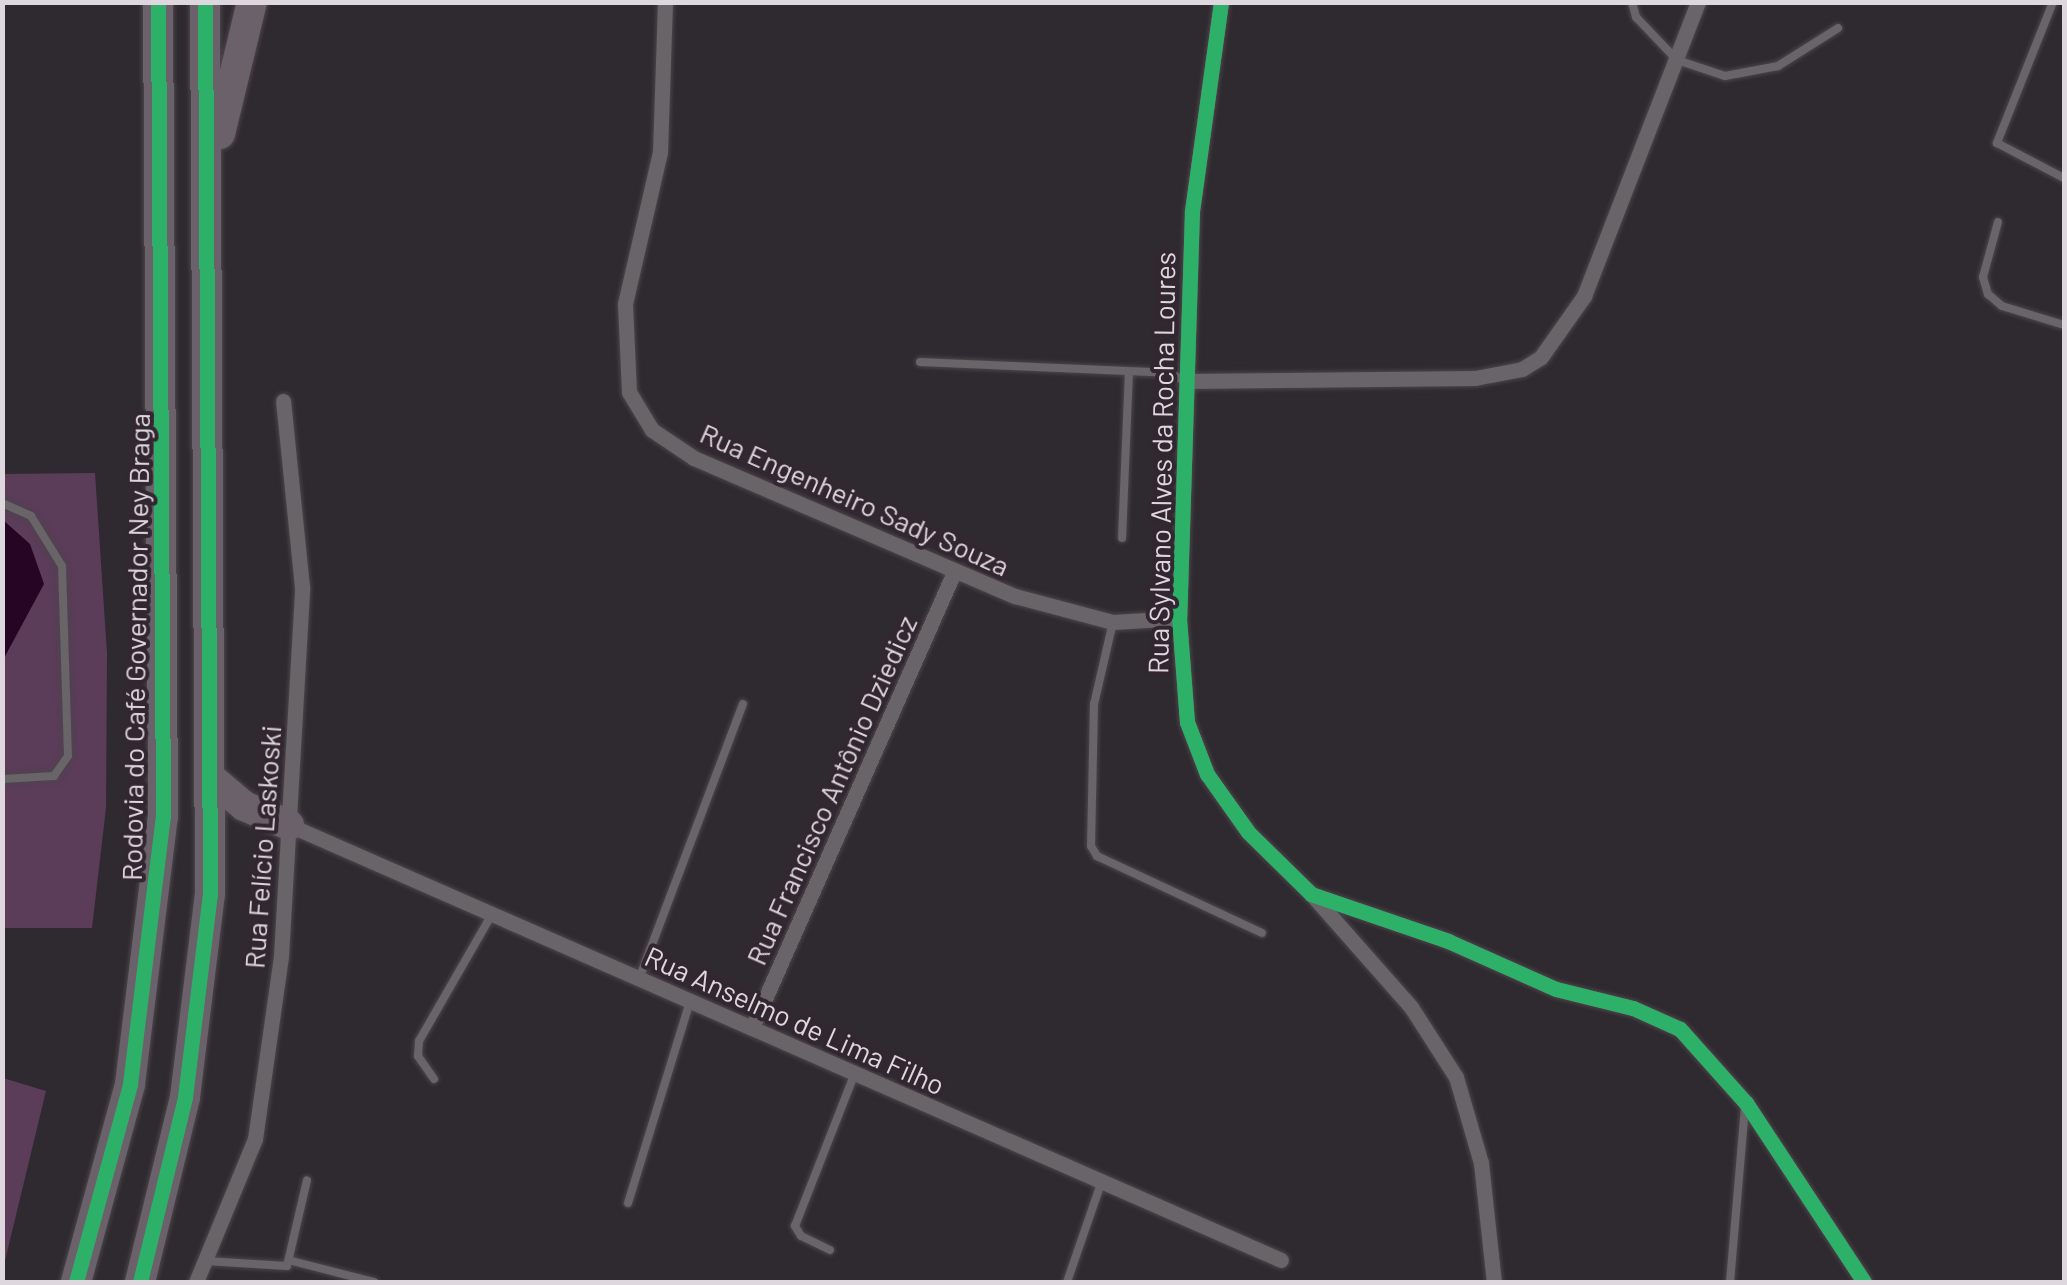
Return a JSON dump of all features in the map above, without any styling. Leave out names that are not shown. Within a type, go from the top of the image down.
[{"type":"highway","name":"Rodovia do Café Governador Ney Braga","points":[[76,1282],[130,1084],[163,817],[158,2]]},
{"type":"highway","points":[[140,1282],[170,1168],[201,994],[210,778],[205,2]]},
{"type":"highway","points":[[209,562],[219,141],[252,2]]},
{"type":"highway","points":[[210,778],[244,806],[289,825]]},
{"type":"street","name":"Rua Engenheiro Sady Souza","points":[[665,2],[660,152],[625,304],[625,373],[638,413],[694,458],[954,572],[1113,622],[1179,618]]},
{"type":"street","name":"Rua Sylvano Alves da Rocha Loures","points":[[1221,2],[1195,166],[1179,618],[1184,705],[1200,760],[1248,832],[1311,894],[1448,941],[1556,989],[1659,1018],[1702,1048],[1746,1103],[1864,1282]]},
{"type":"street","points":[[1186,381],[1475,378],[1522,370],[1557,341],[1584,296],[1698,2]]},
{"type":"street","name":"Rua Felício Laskoski","points":[[196,1282],[247,1166],[262,1102],[289,825],[302,587],[282,402]]},
{"type":"street","name":"Rua Francisco Antônio Dziedicz","points":[[752,1028],[954,572]]},
{"type":"street","name":"Rua Anselmo de Lima Filho","points":[[289,825],[1280,1260]]},
{"type":"street","points":[[1311,894],[1411,1007],[1456,1077],[1481,1163],[1494,1282]]},
{"type":"lane","points":[[1632,2],[1636,17],[1677,60],[1725,76],[1750,76],[1838,28]]},
{"type":"lane","points":[[2052,2],[1997,143],[2064,178]]},
{"type":"lane","points":[[1998,222],[1984,277],[1988,294],[2002,306],[2064,325]]},
{"type":"lane","points":[[920,362],[1168,373],[1186,381]]},
{"type":"lane","points":[[1122,538],[1129,372]]},
{"type":"lane","points":[[2,503],[31,516],[62,566],[68,756],[54,776],[2,779]]},
{"type":"lane","points":[[1113,622],[1094,704],[1090,846],[1098,856],[1262,933]]},
{"type":"lane","points":[[640,979],[743,704]]},
{"type":"lane","points":[[434,1079],[418,1056],[419,1041],[492,914]]},
{"type":"lane","points":[[628,1204],[690,1001]]},
{"type":"lane","points":[[830,1250],[801,1236],[795,1226],[854,1073]]},
{"type":"lane","points":[[1730,1282],[1746,1103]]},
{"type":"lane","points":[[292,1261],[307,1180]]},
{"type":"lane","points":[[1067,1282],[1101,1182]]},
{"type":"lane","points":[[206,1262],[282,1267],[292,1261],[374,1282]]},
{"type":"shaded area","points":[[95,473],[107,653],[106,808],[92,928],[3,928],[2,474]]},
{"type":"shaded area","points":[[3,520],[30,544],[44,584],[3,660]]},
{"type":"shaded area","points":[[2,1078],[46,1091],[3,1269]]},
{"type":"cycle path","points":[[76,1282],[130,1084],[163,817],[158,2]]},
{"type":"cycle path","points":[[140,1282],[185,1097],[210,894],[205,2]]},
{"type":"cycle path","points":[[1221,2],[1192,211],[1179,618],[1187,722],[1207,774],[1248,832],[1311,894],[1448,941],[1556,989],[1633,1008],[1680,1029],[1746,1103],[1864,1282]]}]
